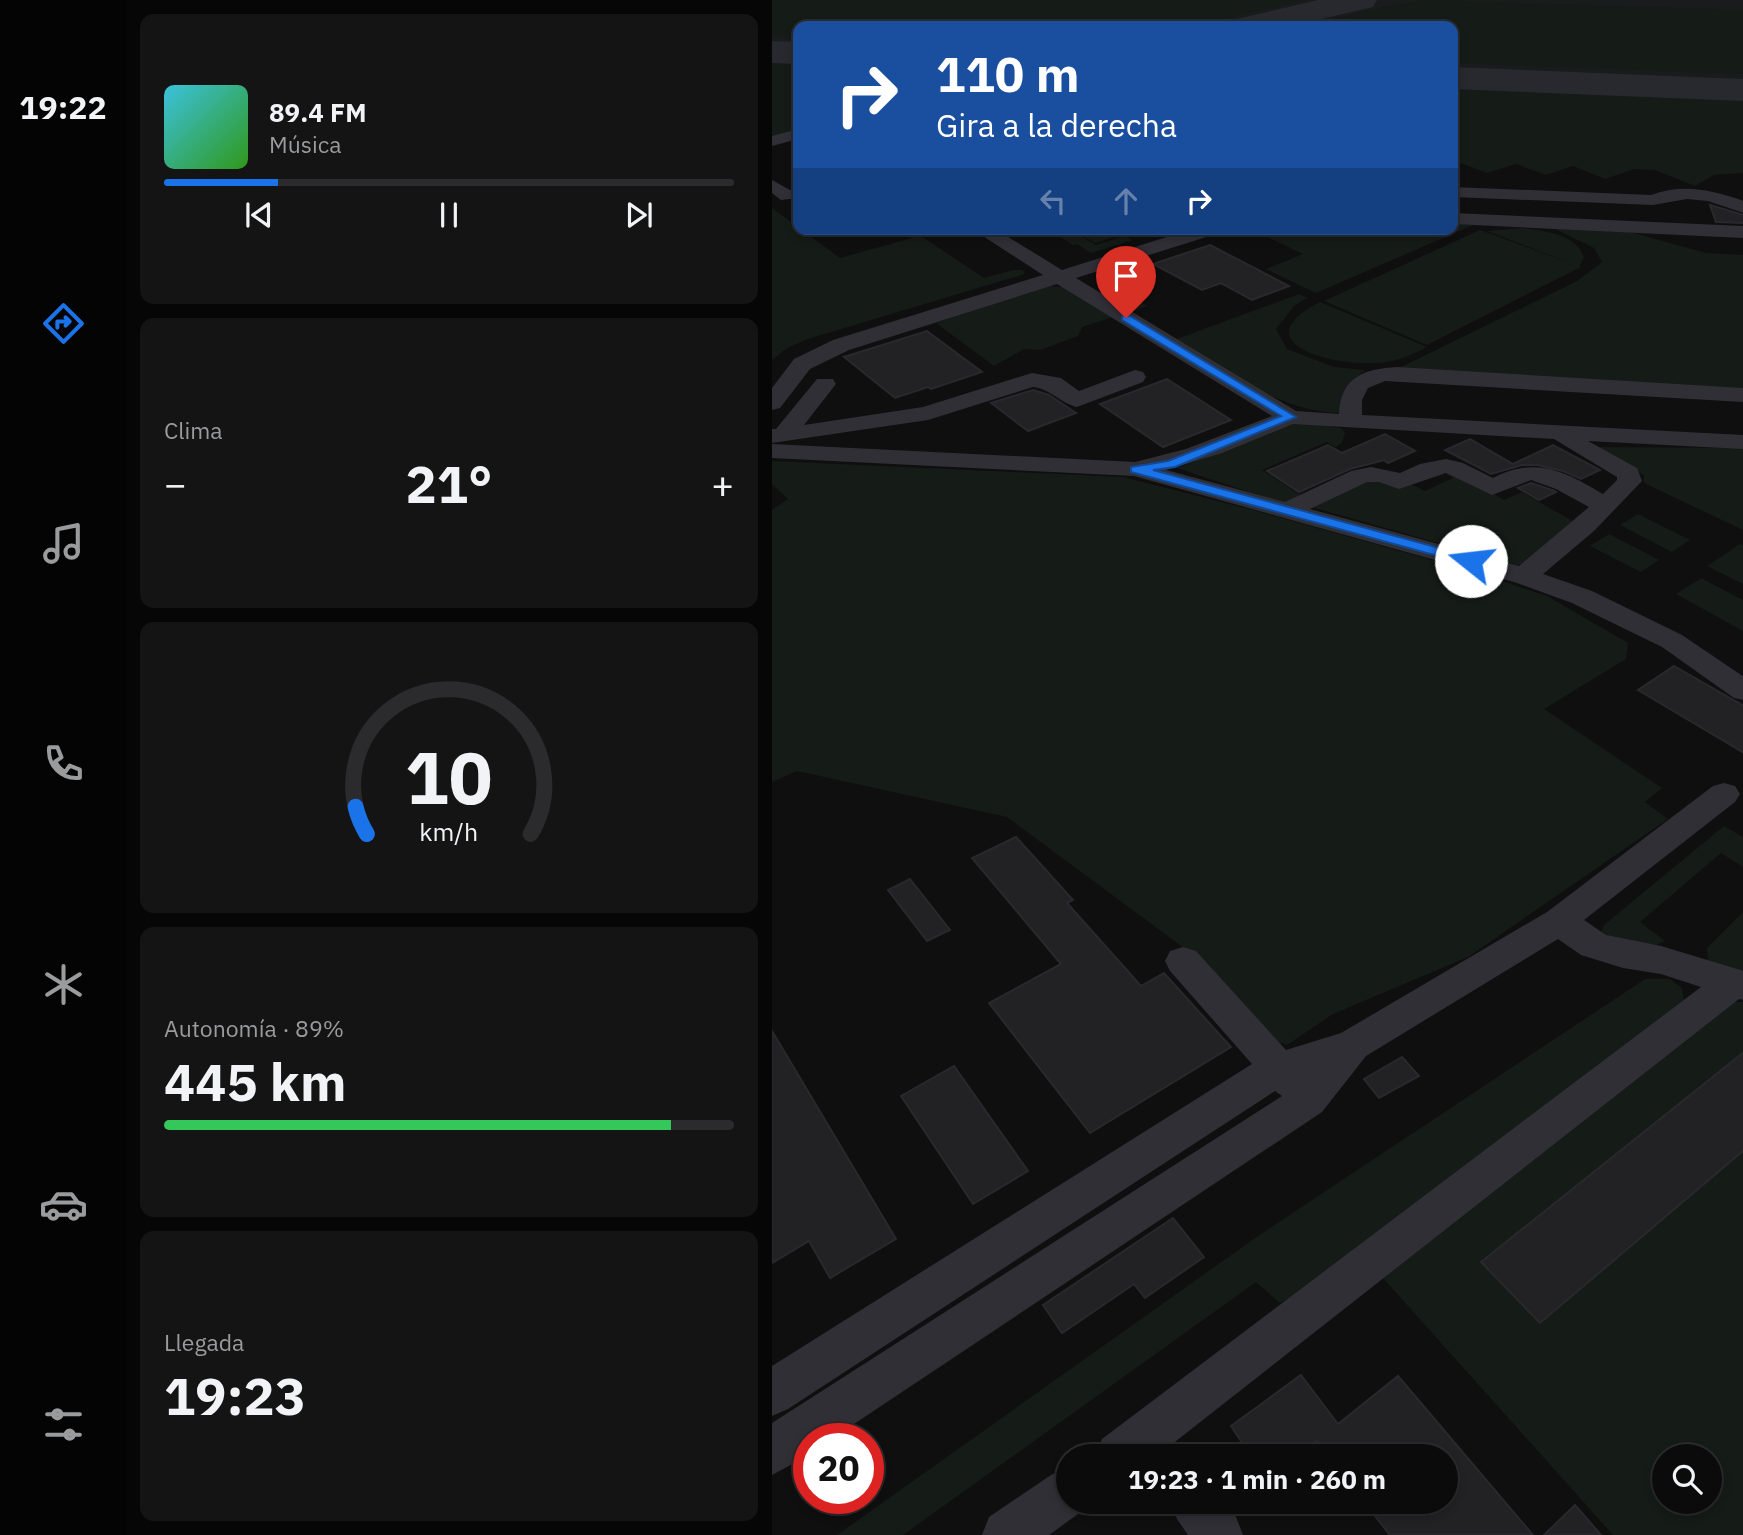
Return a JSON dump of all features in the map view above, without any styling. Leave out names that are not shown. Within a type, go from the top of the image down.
[{"type":"lane","points":[[772,141],[793,135]]},
{"type":"lane","points":[[1458,192],[1653,200],[1662,196],[1693,193],[1743,208]]},
{"type":"lane","points":[[1458,211],[1743,225]]},
{"type":"lane","points":[[1458,218],[1743,232]]},
{"type":"lane","points":[[1656,228],[1717,250]]},
{"type":"lane","points":[[991,235],[1290,417]]},
{"type":"lane","points":[[772,403],[802,364],[815,356],[1166,235]]},
{"type":"lane","points":[[772,374],[784,359],[813,344],[1191,235]]},
{"type":"lane","points":[[1350,421],[1351,400],[1359,384],[1381,375],[1743,395]]},
{"type":"lane","points":[[775,441],[928,413],[1032,380],[1053,383],[1077,400],[1135,377]]},
{"type":"lane","points":[[775,441],[825,384]]},
{"type":"lane","points":[[1135,469],[1180,461],[1290,417],[1558,434],[1743,442]]},
{"type":"lane","points":[[1421,426],[1440,464]]},
{"type":"lane","points":[[1523,576],[1630,481],[1628,473],[1558,434]]},
{"type":"lane","points":[[775,441],[1135,469],[1523,576],[1582,597],[1672,641],[1743,691]]},
{"type":"lane","points":[[1289,510],[1373,473],[1386,475],[1399,482],[1440,464],[1456,468],[1492,488],[1523,473],[1534,472],[1549,476],[1605,506]]},
{"type":"lane","points":[[772,1394],[1278,1068],[1353,1045],[1559,921],[1724,794]]},
{"type":"lane","points":[[1559,921],[1593,945],[1623,954],[1661,960],[1738,984]]},
{"type":"lane","points":[[1183,961],[1308,1100]]},
{"type":"lane","points":[[1148,1444],[1738,984]]},
{"type":"lane","points":[[772,1451],[1308,1100],[1353,1045]]},
{"type":"lane","points":[[1007,1535],[1056,1500]]},
{"type":"lane","points":[[1203,1514],[1218,1535]]},
{"type":"shaded area","points":[[772,0],[1743,0],[1743,131],[1458,118],[1458,21],[793,21],[793,90],[772,89]]},
{"type":"shaded area","points":[[772,0],[1306,0],[1213,21],[793,21],[793,38],[772,34]]},
{"type":"shaded area","points":[[1429,0],[1743,10],[1743,74],[1458,63],[1458,21],[1325,21],[1396,4]]},
{"type":"shaded area","points":[[772,62],[793,63],[793,133],[772,139]]},
{"type":"shaded area","points":[[1458,89],[1743,101],[1743,173],[1714,175],[1695,186],[1655,170],[1634,169],[1605,179],[1573,166],[1546,175],[1516,164],[1487,173],[1458,162]]},
{"type":"shaded area","points":[[772,208],[793,223],[793,235],[809,235],[840,258],[912,238],[908,235],[920,235],[984,278],[1013,270],[1023,270],[1025,274],[808,339],[787,348],[772,360]]},
{"type":"shaded area","points":[[1458,224],[1473,225],[1458,231]]},
{"type":"shaded area","points":[[1551,227],[1623,230],[1706,253],[1743,255],[1743,391],[1397,369],[1577,281],[1602,262],[1594,248]]},
{"type":"shaded area","points":[[1523,228],[1568,239],[1581,250],[1584,258],[1579,266],[1581,267],[1427,345],[1324,301],[1480,230],[1573,264],[1487,231]]},
{"type":"shaded area","points":[[1057,235],[1079,235],[1096,245],[1125,236],[1133,240],[1091,253],[1077,244],[1073,245]]},
{"type":"shaded area","points":[[1080,235],[1120,235],[1096,243]]},
{"type":"shaded area","points":[[1263,235],[1450,235],[1316,293],[1266,269],[1303,254]]},
{"type":"shaded area","points":[[1109,285],[1117,286],[1147,306],[1131,312],[1097,289]]},
{"type":"shaded area","points":[[1047,286],[1064,287],[1113,317],[1082,327],[1078,336],[1040,350],[1024,349],[994,366],[936,323]]},
{"type":"shaded area","points":[[1299,294],[1307,298],[1295,305],[1276,329],[1287,349],[1334,367],[1365,370],[1352,381],[1341,413],[1297,406],[1275,398],[1174,340]]},
{"type":"shaded area","points":[[1320,302],[1427,347],[1381,363],[1337,361],[1318,356],[1302,349],[1292,340],[1289,329],[1298,317]]},
{"type":"shaded area","points":[[1298,422],[1341,428],[1345,433],[1342,443],[1335,447],[1327,442],[1262,470],[1302,496],[1285,504],[1177,468]]},
{"type":"shaded area","points":[[1592,447],[1743,448],[1743,530],[1644,483],[1644,475]]},
{"type":"shaded area","points":[[772,461],[1123,477],[1471,571],[1547,596],[1628,643],[1626,659],[1544,709],[1662,788],[1645,802],[1668,819],[1468,957],[1333,1014],[1287,1045],[1273,1040],[1192,954],[1007,817],[797,771],[772,782],[772,510],[788,499],[772,484]]},
{"type":"shaded area","points":[[1452,469],[1504,500],[1522,492],[1576,523],[1524,564],[1516,565],[1311,507],[1354,486],[1380,479],[1408,483],[1425,491],[1453,478],[1441,470]]},
{"type":"shaded area","points":[[1638,514],[1690,540],[1672,552],[1620,525]]},
{"type":"shaded area","points":[[1609,534],[1659,560],[1641,572],[1590,546]]},
{"type":"shaded area","points":[[1740,544],[1743,545],[1743,584],[1707,566]]},
{"type":"shaded area","points":[[1701,578],[1743,600],[1743,631],[1676,594]]},
{"type":"shaded area","points":[[1724,826],[1743,837],[1743,867],[1721,853],[1640,922],[1665,941],[1656,945],[1606,938],[1601,932],[1604,925]]},
{"type":"shaded area","points":[[1743,912],[1743,973],[1709,966],[1707,948]]},
{"type":"shaded area","points":[[1645,979],[1670,979],[1682,988],[1684,1000],[1300,1292],[1280,1303],[1256,1282],[903,1535],[837,1535],[867,1514],[884,1514],[884,1502],[1258,1236]]},
{"type":"shaded area","points":[[1732,1002],[1743,1002],[1743,1059],[1738,1056],[1481,1262],[1540,1323],[1743,1150],[1743,1535],[1613,1535],[1382,1277]]},
{"type":"building","points":[[1710,205],[1744,215],[1744,223],[1716,222]]},
{"type":"building","points":[[1210,245],[1289,286],[1252,300],[1221,283],[1202,290],[1153,264]]},
{"type":"building","points":[[927,331],[982,372],[895,398],[844,357]]},
{"type":"building","points":[[1167,379],[1231,420],[1163,447],[1100,404]]},
{"type":"building","points":[[1033,390],[1049,395],[1076,413],[1028,431],[991,403]]},
{"type":"building","points":[[1385,434],[1415,451],[1388,463],[1384,460],[1350,469],[1299,492],[1267,471],[1328,445],[1342,453]]},
{"type":"building","points":[[1470,439],[1513,464],[1553,445],[1600,470],[1581,479],[1563,471],[1537,465],[1522,465],[1491,474],[1445,450]]},
{"type":"building","points":[[1531,483],[1556,492],[1539,500],[1518,488]]},
{"type":"building","points":[[1674,666],[1744,706],[1744,753],[1638,690]]},
{"type":"building","points":[[1016,837],[1073,900],[1067,903],[1141,986],[1164,973],[1231,1047],[1090,1133],[989,1003],[1061,964],[972,858]]},
{"type":"building","points":[[910,879],[950,930],[927,941],[888,890]]},
{"type":"building","points":[[772,1031],[896,1239],[830,1278],[809,1241],[772,1263]]},
{"type":"building","points":[[1744,1052],[1744,1150],[1540,1323],[1481,1262]]},
{"type":"building","points":[[1402,1057],[1419,1076],[1379,1098],[1364,1079]]},
{"type":"building","points":[[954,1066],[1028,1171],[973,1204],[901,1096]]},
{"type":"building","points":[[1173,1218],[1204,1257],[1145,1298],[1134,1284],[1062,1333],[1043,1305]]},
{"type":"building","points":[[1301,1375],[1338,1424],[1398,1376],[1456,1444],[1320,1444],[1317,1440],[1312,1444],[1243,1444],[1231,1426]]},
{"type":"building","points":[[1458,1447],[1533,1535],[1390,1535],[1373,1514],[1458,1514]]},
{"type":"building","points":[[1575,1505],[1601,1535],[1544,1535]]},
{"type":"taxiway","points":[[1271,21],[1361,0]]},
{"type":"taxiway","points":[[772,52],[793,53]]},
{"type":"taxiway","points":[[1458,78],[1744,90]]},
{"type":"route","points":[[1126,318],[1290,417],[1200,454],[1170,464],[1135,469],[1471,561]]}]
